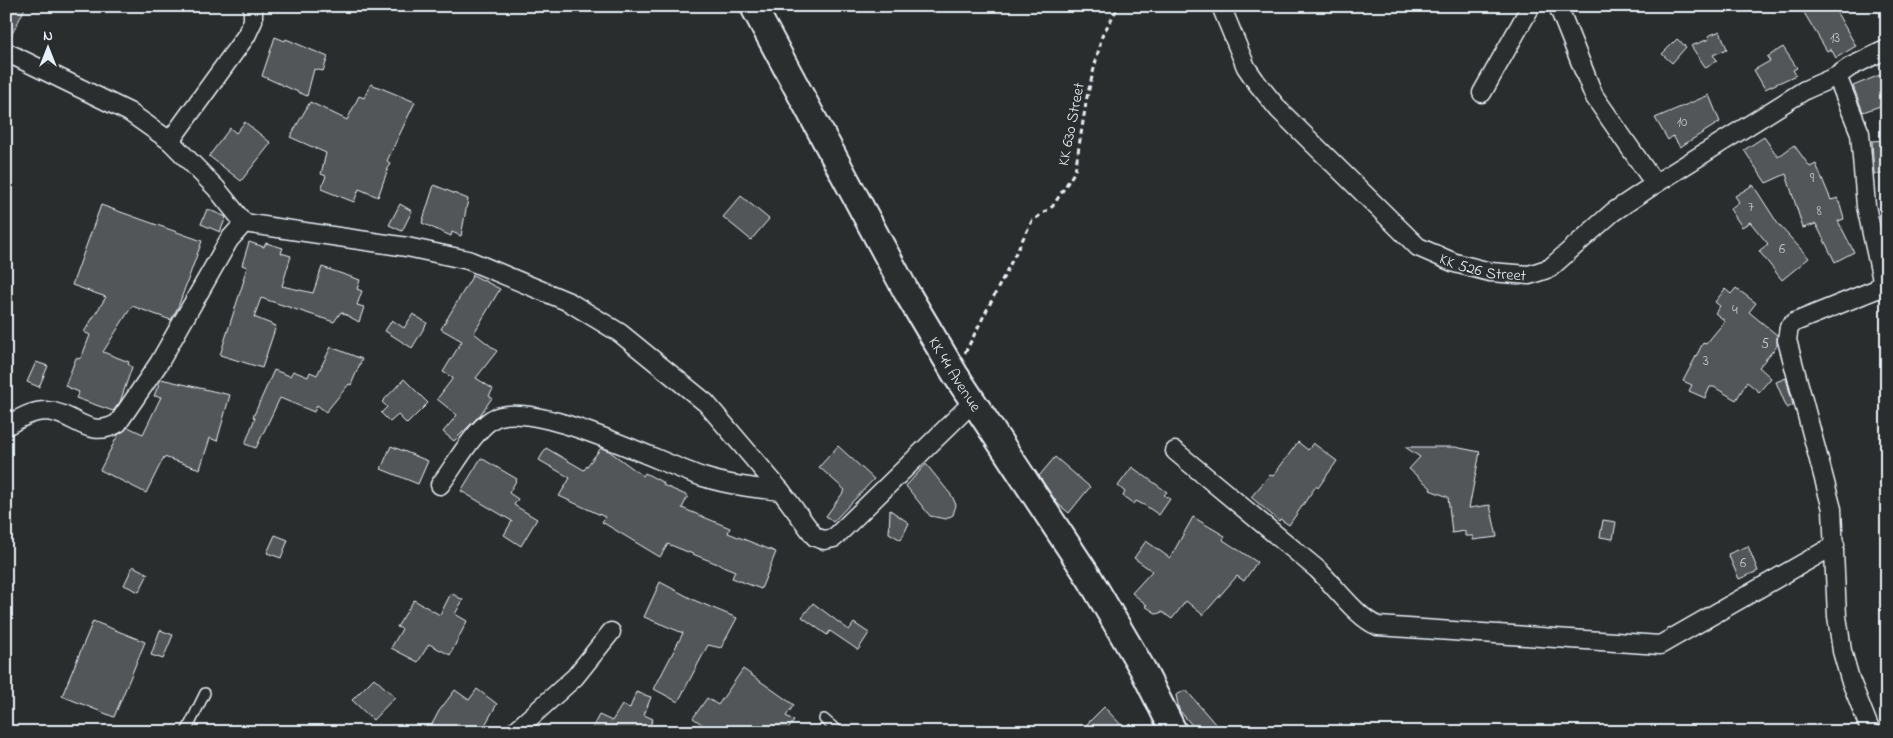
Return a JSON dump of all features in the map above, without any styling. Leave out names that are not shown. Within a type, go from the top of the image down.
[{"type":"main road","name":"KK 44 Avenue","points":[[753,6],[907,293],[955,374],[1090,579],[1142,668],[1174,732]]},
{"type":"street","points":[[170,141],[246,36],[253,20],[253,6]]},
{"type":"street","name":"KK 526 Street","points":[[1221,6],[1246,66],[1279,110],[1418,247],[1455,263],[1490,272],[1529,275],[1550,268],[1613,212],[1655,184],[1805,90],[1887,49]]},
{"type":"street","points":[[1482,93],[1532,6]]},
{"type":"street","points":[[1558,6],[1594,96],[1655,184]]},
{"type":"street","points":[[6,52],[129,112],[170,141],[216,188],[244,223],[407,247],[468,260],[569,302],[620,333],[706,403],[781,491],[815,537],[824,540],[834,538],[974,401]]},
{"type":"street","points":[[1836,76],[1860,133],[1864,199],[1882,280],[1877,289],[1795,322],[1789,326],[1787,340],[1832,508],[1837,616],[1842,651],[1850,679],[1871,732]]},
{"type":"street","points":[[6,426],[33,412],[48,411],[97,430],[109,429],[118,422],[159,363],[229,240],[244,223]]},
{"type":"street","points":[[440,486],[477,435],[491,420],[508,413],[523,414],[583,430],[726,484],[781,491]]},
{"type":"street","points":[[1175,450],[1323,574],[1363,617],[1378,626],[1660,645],[1835,545]]},
{"type":"street","points":[[514,732],[575,677],[611,632]]},
{"type":"lane","points":[[186,732],[205,693]]},
{"type":"lane","points":[[824,718],[839,732]]},
{"type":"path","name":"KK 630 Street","points":[[955,374],[1032,220],[1053,206],[1075,171],[1087,97],[1102,36],[1117,9],[1126,6]]},
{"type":"building","points":[[6,6],[26,6],[8,42],[6,42]]},
{"type":"building","points":[[1800,6],[1833,6],[1856,46],[1836,58],[1831,49],[1827,51]]},
{"type":"building","points":[[1720,31],[1727,49],[1713,55],[1717,60],[1706,68],[1691,46],[1709,39],[1708,36]]},
{"type":"building","points":[[275,37],[285,41],[286,39],[328,57],[323,71],[314,69],[307,96],[262,76]]},
{"type":"building","points":[[1677,39],[1686,47],[1672,63],[1662,54]]},
{"type":"building","points":[[1783,47],[1797,68],[1793,70],[1796,75],[1765,89],[1754,70],[1770,61],[1767,57]]},
{"type":"building","points":[[1887,72],[1887,89],[1881,89],[1886,104],[1863,112],[1853,86]]},
{"type":"building","points":[[371,84],[415,102],[387,161],[390,163],[378,197],[359,189],[354,202],[321,189],[326,176],[321,174],[326,153],[290,137],[310,102],[347,120],[359,96],[364,98]]},
{"type":"building","points":[[1709,95],[1720,122],[1680,147],[1673,136],[1668,140],[1655,118]]},
{"type":"building","points":[[245,122],[271,143],[241,181],[209,156],[230,128],[236,133]]},
{"type":"building","points":[[1764,137],[1778,157],[1794,145],[1810,167],[1816,164],[1831,200],[1838,198],[1844,219],[1838,221],[1854,252],[1835,262],[1816,224],[1803,228],[1786,174],[1766,183],[1744,150]]},
{"type":"building","points":[[1887,140],[1887,174],[1874,174],[1872,141]]},
{"type":"building","points":[[434,185],[468,199],[461,236],[452,232],[451,236],[422,223]]},
{"type":"building","points":[[1753,185],[1778,224],[1809,258],[1782,280],[1759,251],[1768,244],[1750,222],[1742,227],[1730,209],[1739,202],[1735,196]]},
{"type":"building","points":[[741,196],[769,219],[751,240],[723,217]]},
{"type":"building","points":[[400,204],[412,211],[402,231],[389,225]]},
{"type":"building","points":[[101,205],[202,241],[178,307],[171,320],[132,306],[103,352],[129,362],[128,364],[132,367],[120,402],[113,411],[76,398],[79,392],[65,386],[76,358],[79,359],[82,356],[90,335],[84,332],[106,297],[72,285]]},
{"type":"building","points":[[207,209],[226,217],[220,232],[201,224]]},
{"type":"building","points":[[249,242],[264,247],[266,243],[283,248],[281,253],[291,256],[282,286],[313,293],[322,267],[360,280],[357,289],[362,291],[357,305],[364,307],[359,322],[341,312],[334,322],[261,298],[254,317],[276,326],[262,368],[220,355],[244,280],[247,267],[242,265]]},
{"type":"building","points":[[473,275],[500,289],[474,333],[497,351],[476,378],[493,389],[489,396],[492,398],[480,415],[454,441],[443,432],[457,415],[437,399],[453,378],[443,372],[462,341],[441,329]]},
{"type":"building","points":[[1736,288],[1756,303],[1749,312],[1777,335],[1777,346],[1759,367],[1771,378],[1759,392],[1747,382],[1736,400],[1714,387],[1710,387],[1705,398],[1689,391],[1692,385],[1683,381],[1703,343],[1706,344],[1725,321],[1715,313],[1720,306],[1715,302],[1725,289],[1731,294]]},
{"type":"building","points":[[413,314],[427,323],[412,348],[385,331],[392,320],[404,328]]},
{"type":"building","points":[[331,347],[362,359],[351,385],[349,384],[326,412],[317,405],[314,412],[280,398],[256,448],[245,444],[255,418],[253,417],[274,370],[290,376],[293,371],[308,377],[310,372],[317,375]]},
{"type":"building","points":[[36,362],[48,366],[39,387],[27,382]]},
{"type":"building","points":[[1786,378],[1793,405],[1787,408],[1776,382]]},
{"type":"building","points":[[161,379],[230,395],[217,441],[210,438],[200,469],[164,457],[146,493],[100,470],[118,435],[128,427],[143,434],[161,397],[154,396]]},
{"type":"building","points":[[404,379],[428,403],[407,424],[398,415],[390,422],[381,413],[387,407],[382,402]]},
{"type":"building","points":[[1298,442],[1308,450],[1313,443],[1337,461],[1318,488],[1316,486],[1289,525],[1280,519],[1279,521],[1251,497],[1270,475],[1273,476]]},
{"type":"building","points":[[391,446],[428,461],[418,484],[381,469]]},
{"type":"building","points":[[838,446],[874,479],[833,522],[826,516],[845,490],[819,467]]},
{"type":"building","points":[[1405,447],[1455,447],[1480,452],[1469,508],[1490,505],[1497,537],[1473,540],[1473,536],[1465,536],[1465,531],[1452,533],[1448,497],[1430,490],[1431,488],[1409,469],[1420,457]]},
{"type":"building","points":[[546,448],[584,470],[601,448],[609,451],[643,476],[645,473],[664,483],[663,485],[688,496],[682,508],[730,528],[728,533],[776,552],[761,589],[732,578],[735,571],[668,544],[660,557],[602,522],[605,517],[559,496],[570,478],[539,460]]},
{"type":"building","points":[[1055,457],[1090,487],[1069,513],[1058,504],[1039,476]]},
{"type":"building","points":[[481,458],[517,479],[509,493],[518,499],[514,505],[537,519],[521,546],[504,535],[512,521],[461,491]]},
{"type":"building","points":[[926,464],[952,496],[956,505],[953,515],[946,519],[930,516],[906,486]]},
{"type":"building","points":[[1132,467],[1167,492],[1164,495],[1170,499],[1159,515],[1136,501],[1134,504],[1123,496],[1125,492],[1118,486]]},
{"type":"building","points":[[890,510],[909,523],[901,540],[889,533]]},
{"type":"building","points":[[1193,517],[1225,536],[1223,540],[1257,562],[1244,581],[1237,576],[1203,615],[1186,601],[1172,619],[1162,612],[1157,614],[1145,606],[1147,605],[1132,593],[1152,571],[1134,558],[1146,541],[1170,558]]},
{"type":"building","points":[[1603,520],[1616,522],[1613,539],[1600,537]]},
{"type":"building","points":[[275,535],[288,540],[281,558],[267,553]]},
{"type":"building","points":[[1748,546],[1758,571],[1739,579],[1728,554]]},
{"type":"building","points":[[133,566],[148,574],[139,592],[124,585]]},
{"type":"building","points":[[660,582],[696,601],[737,618],[721,648],[708,645],[678,702],[654,689],[683,633],[644,617]]},
{"type":"building","points":[[451,593],[463,600],[455,614],[467,621],[450,655],[429,644],[418,662],[391,648],[402,629],[397,627],[414,600],[440,615]]},
{"type":"building","points":[[813,603],[849,630],[854,623],[869,633],[858,650],[830,631],[827,635],[802,617]]},
{"type":"building","points":[[93,621],[145,642],[114,717],[62,696]]},
{"type":"building","points":[[160,630],[173,635],[163,659],[151,655]]},
{"type":"building","points":[[743,669],[794,705],[786,716],[794,721],[786,732],[713,732],[693,718],[707,698],[718,705]]},
{"type":"building","points":[[374,678],[395,697],[373,720],[352,700]]},
{"type":"building","points":[[477,689],[497,704],[481,732],[442,732],[431,726],[439,711],[455,690],[469,700]]},
{"type":"building","points":[[1186,690],[1222,732],[1198,732],[1179,710],[1176,695]]},
{"type":"building","points":[[636,692],[651,697],[644,715],[653,719],[647,732],[590,732],[599,715],[612,721],[622,705],[630,708]]},
{"type":"building","points":[[1104,707],[1128,732],[1079,732]]}]
